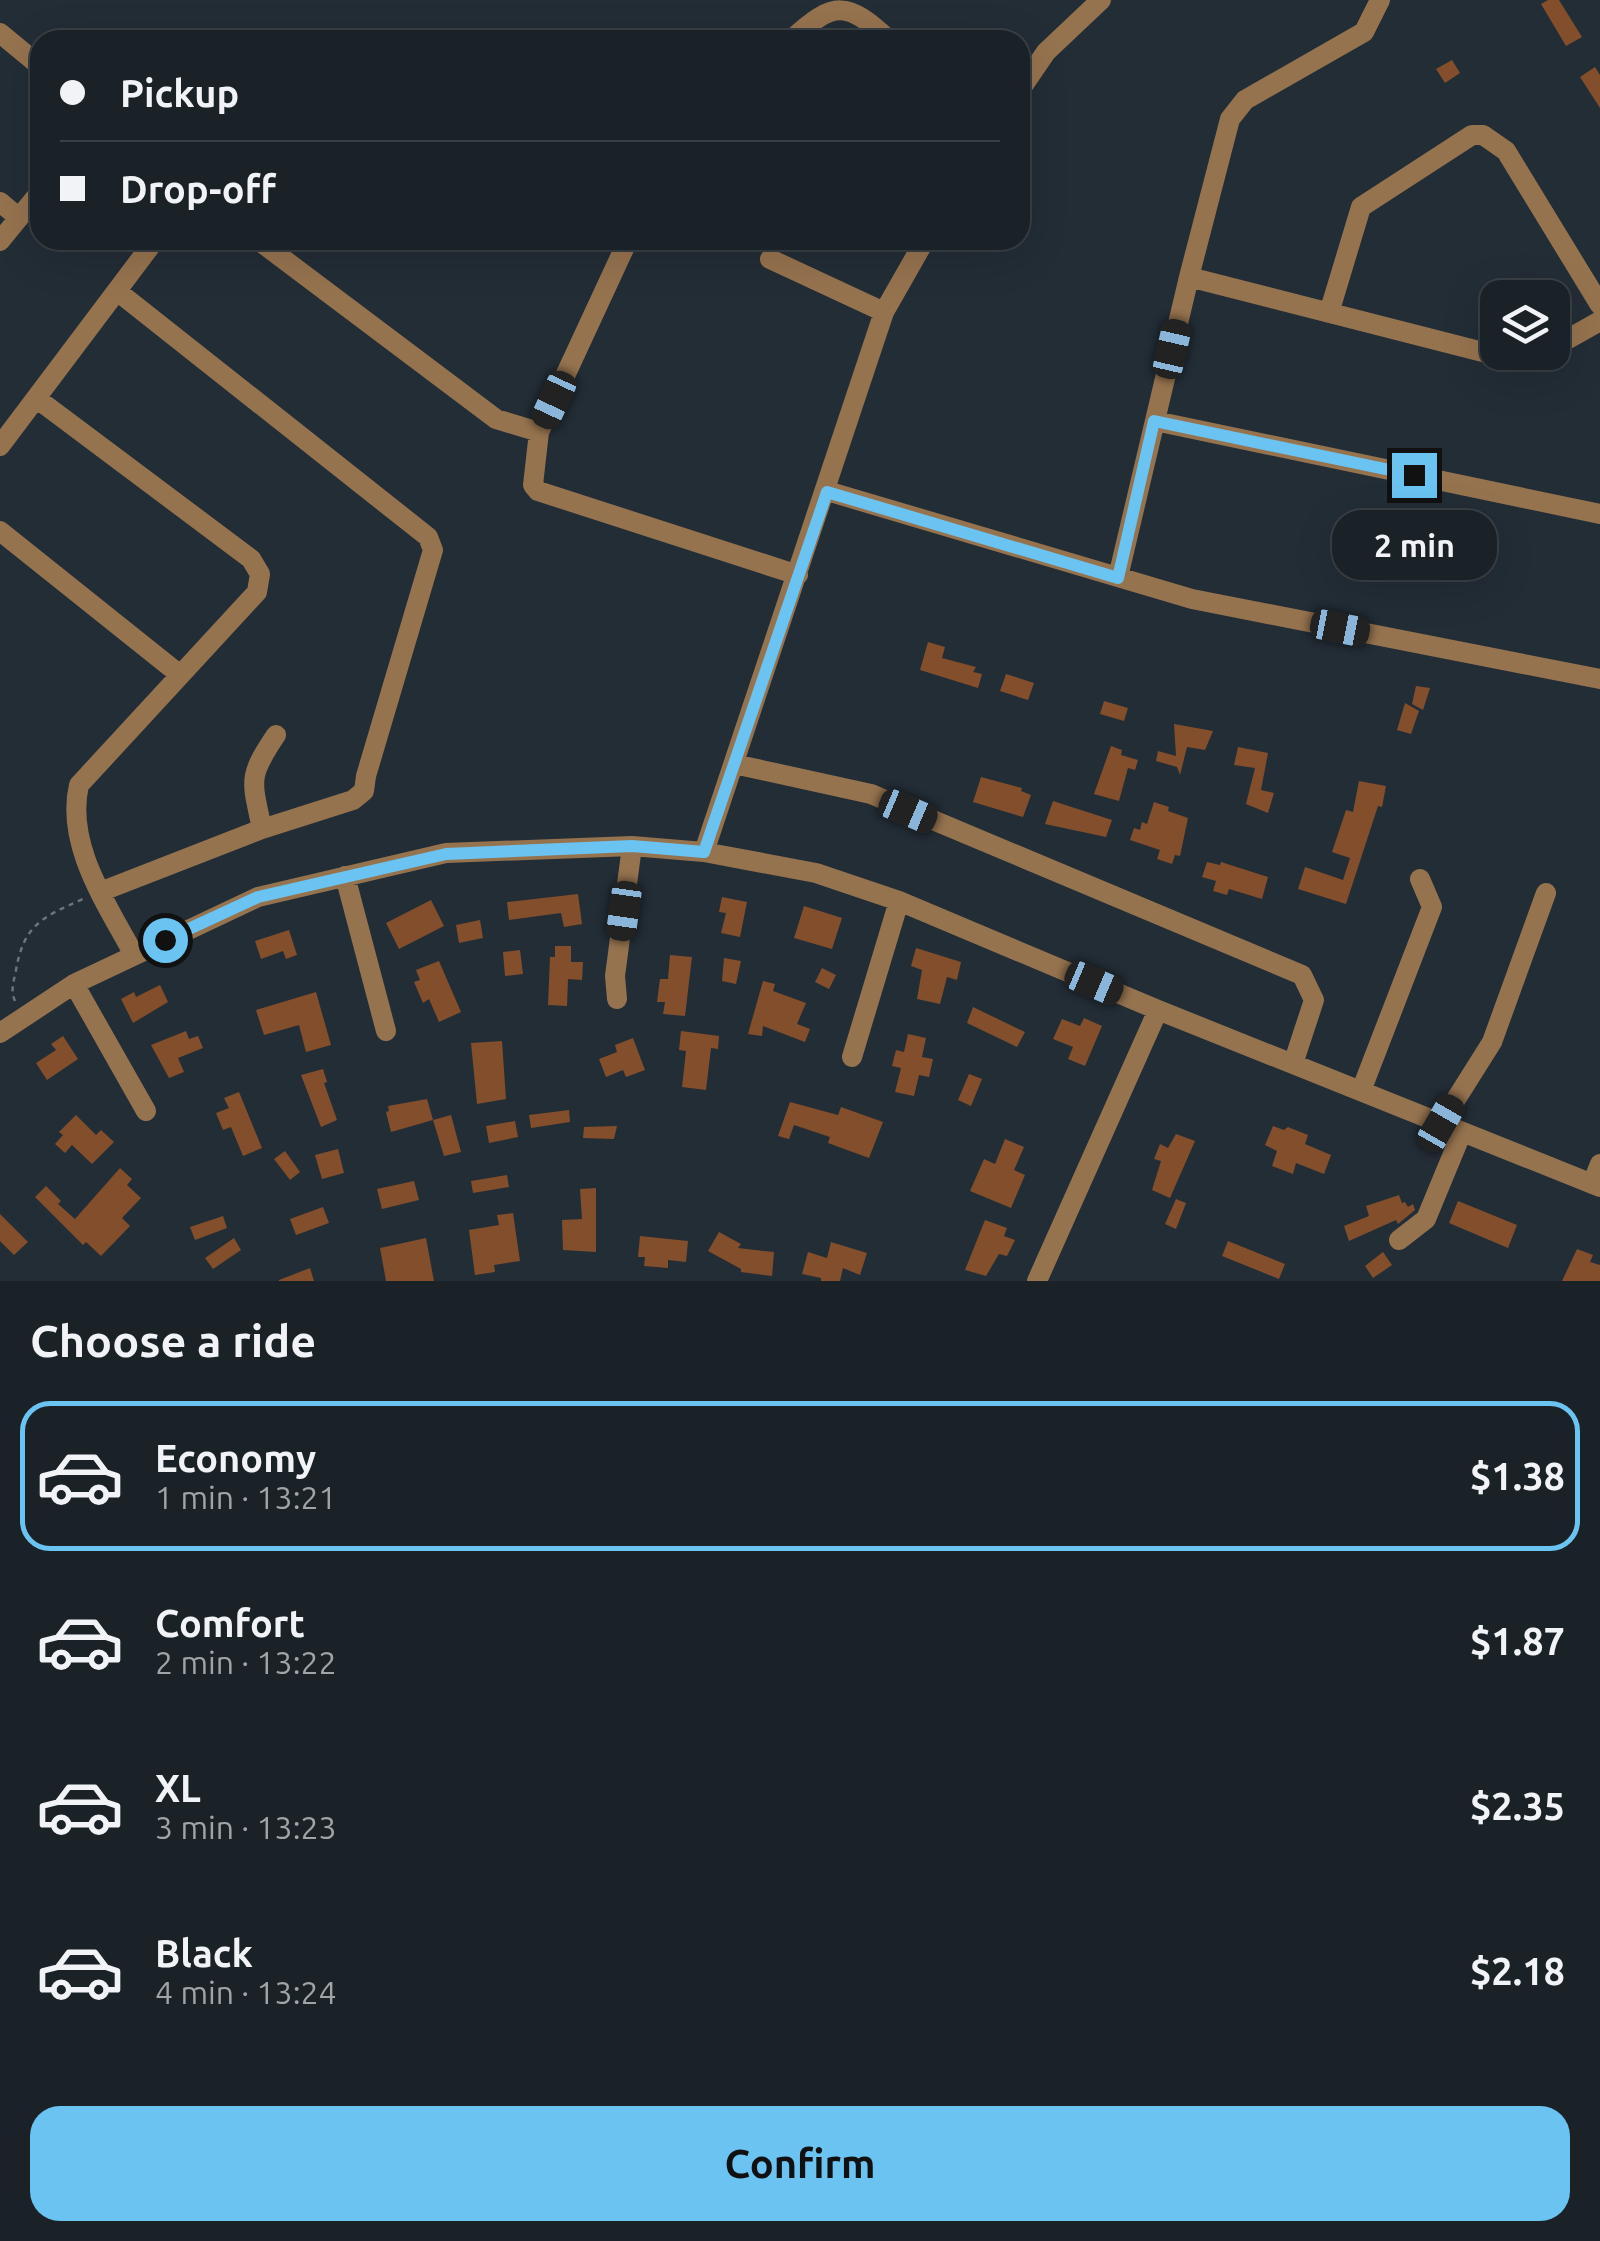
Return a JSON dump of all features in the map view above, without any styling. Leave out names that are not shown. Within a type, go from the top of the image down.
[{"type":"street","points":[[1030,75],[1046,52],[1101,0]]},
{"type":"street","points":[[1118,578],[1188,277],[1230,119],[1245,100],[1364,32],[1380,0]]},
{"type":"street","points":[[801,30],[832,9],[846,8],[860,13],[878,30]]},
{"type":"street","points":[[0,34],[30,58]]},
{"type":"street","points":[[1329,313],[1361,207],[1472,135],[1482,135],[1506,150],[1600,305]]},
{"type":"street","points":[[0,202],[19,218]]},
{"type":"street","points":[[0,241],[30,204]]},
{"type":"street","points":[[0,446],[147,250]]},
{"type":"street","points":[[271,250],[496,418],[539,432]]},
{"type":"street","points":[[623,250],[539,432],[533,485],[538,491],[798,575]]},
{"type":"street","points":[[704,852],[884,312],[919,250]]},
{"type":"street","points":[[770,259],[884,312]]},
{"type":"street","points":[[1188,277],[1480,351]]},
{"type":"street","points":[[100,892],[262,829],[353,800],[364,791],[434,550],[428,536],[116,291]]},
{"type":"street","points":[[1570,338],[1600,321]]},
{"type":"street","points":[[36,398],[251,559],[260,574],[256,592],[79,785],[75,804],[79,838],[100,892],[134,955]]},
{"type":"street","points":[[1154,421],[1600,514]]},
{"type":"street","points":[[827,492],[1192,600],[1600,679]]},
{"type":"street","points":[[0,531],[179,674]]},
{"type":"street","points":[[262,829],[252,778],[255,765],[276,734]]},
{"type":"street","points":[[734,764],[871,794],[1302,975],[1314,1000],[1294,1064]]},
{"type":"street","points":[[617,999],[615,976],[632,846]]},
{"type":"street","points":[[0,1033],[74,984],[258,897],[446,854],[632,846],[704,852],[816,873],[899,902],[1462,1132],[1597,1178]]},
{"type":"street","points":[[345,876],[386,1031]]},
{"type":"street","points":[[1361,1091],[1432,907],[1420,878]]},
{"type":"street","points":[[1441,1123],[1492,1042],[1546,892]]},
{"type":"street","points":[[852,1057],[899,902]]},
{"type":"street","points":[[74,984],[146,1112]]},
{"type":"street","points":[[1038,1281],[1158,1010]]},
{"type":"street","points":[[1399,1240],[1426,1219],[1462,1132]]},
{"type":"path","points":[[24,1015],[12,993],[20,948],[28,932],[42,919],[100,892]]},
{"type":"building","points":[[1559,0],[1582,37],[1566,46],[1541,4]]},
{"type":"building","points":[[1452,60],[1460,73],[1445,83],[1436,69]]},
{"type":"building","points":[[1595,67],[1600,75],[1600,108],[1580,77]]},
{"type":"building","points":[[928,642],[945,647],[942,658],[976,667],[973,672],[982,674],[978,688],[920,670]]},
{"type":"building","points":[[1006,674],[1034,683],[1028,700],[1000,691]]},
{"type":"building","points":[[1416,686],[1430,688],[1423,710],[1412,704]]},
{"type":"building","points":[[1104,701],[1128,708],[1124,721],[1100,714]]},
{"type":"building","points":[[1405,703],[1419,711],[1411,734],[1397,730]]},
{"type":"building","points":[[1174,724],[1213,731],[1205,750],[1187,747],[1180,775],[1177,767],[1156,761],[1158,751],[1176,756]]},
{"type":"building","points":[[1111,746],[1122,750],[1121,755],[1138,760],[1135,770],[1128,768],[1119,801],[1094,794]]},
{"type":"building","points":[[1238,747],[1268,753],[1261,790],[1274,793],[1268,813],[1246,804],[1255,768],[1234,765]]},
{"type":"building","points":[[981,777],[1022,788],[1031,795],[1023,817],[973,802]]},
{"type":"building","points":[[1359,781],[1386,786],[1346,904],[1298,889],[1305,867],[1343,880],[1350,858],[1332,852],[1346,810],[1353,812]]},
{"type":"building","points":[[1053,801],[1112,820],[1106,837],[1045,824]]},
{"type":"building","points":[[1154,802],[1188,818],[1180,856],[1175,855],[1172,864],[1157,859],[1160,850],[1130,840],[1134,828],[1140,830],[1142,822],[1147,824]]},
{"type":"building","points":[[1207,862],[1221,862],[1268,877],[1262,899],[1229,889],[1227,895],[1213,891],[1216,881],[1202,877]]},
{"type":"building","points":[[578,894],[582,924],[564,927],[561,913],[509,920],[507,902]]},
{"type":"building","points":[[722,897],[747,902],[740,937],[721,933],[726,913],[719,912]]},
{"type":"building","points":[[431,900],[444,926],[399,949],[386,923]]},
{"type":"building","points":[[804,906],[842,918],[832,949],[794,938]]},
{"type":"building","points":[[480,920],[483,938],[459,943],[456,925]]},
{"type":"building","points":[[289,930],[297,955],[286,959],[283,951],[261,959],[255,941]]},
{"type":"building","points":[[555,946],[571,946],[571,962],[583,962],[582,980],[568,979],[567,1006],[548,1005],[550,957],[555,957]]},
{"type":"building","points":[[916,948],[961,962],[957,980],[947,977],[940,1004],[917,999],[922,970],[911,966]]},
{"type":"building","points":[[520,950],[523,974],[505,976],[503,952]]},
{"type":"building","points":[[670,955],[692,957],[685,1016],[663,1014],[665,1002],[657,1002],[660,979],[668,979]]},
{"type":"building","points":[[724,958],[741,961],[736,984],[722,981]]},
{"type":"building","points":[[439,961],[461,1012],[439,1022],[429,999],[423,1003],[414,982],[420,980],[416,970]]},
{"type":"building","points":[[822,968],[836,975],[829,989],[815,982]]},
{"type":"building","points":[[763,981],[775,984],[773,991],[806,1003],[797,1024],[810,1029],[805,1042],[763,1026],[762,1036],[748,1034]]},
{"type":"building","points":[[160,985],[168,1002],[133,1023],[121,999],[134,992],[136,997]]},
{"type":"building","points":[[316,992],[331,1045],[306,1052],[299,1025],[264,1035],[256,1010]]},
{"type":"building","points":[[973,1007],[1025,1032],[1017,1047],[967,1023]]},
{"type":"building","points":[[1084,1018],[1102,1026],[1085,1066],[1068,1059],[1073,1047],[1053,1039],[1062,1019],[1080,1026]]},
{"type":"building","points":[[186,1031],[189,1039],[198,1036],[203,1048],[178,1058],[184,1072],[169,1078],[151,1045]]},
{"type":"building","points":[[681,1031],[719,1036],[718,1049],[711,1048],[706,1090],[682,1087],[686,1051],[679,1050]]},
{"type":"building","points":[[908,1034],[926,1038],[922,1057],[933,1059],[929,1077],[919,1075],[914,1096],[895,1092],[901,1068],[892,1066],[896,1050],[904,1052]]},
{"type":"building","points":[[63,1036],[78,1059],[47,1080],[36,1063],[56,1050],[51,1044]]},
{"type":"building","points":[[633,1038],[645,1070],[626,1077],[623,1070],[606,1077],[599,1059],[617,1052],[615,1045]]},
{"type":"building","points":[[502,1041],[506,1099],[477,1104],[471,1043]]},
{"type":"building","points":[[323,1069],[337,1120],[321,1127],[301,1075]]},
{"type":"building","points":[[969,1074],[982,1079],[971,1106],[958,1100]]},
{"type":"building","points":[[239,1092],[262,1148],[243,1156],[231,1127],[223,1130],[216,1113],[229,1108],[224,1098]]},
{"type":"building","points":[[427,1099],[433,1120],[391,1132],[388,1106]]},
{"type":"building","points":[[790,1102],[838,1115],[841,1107],[883,1122],[869,1158],[828,1143],[830,1137],[794,1125],[789,1139],[778,1136]]},
{"type":"building","points":[[569,1110],[570,1122],[531,1128],[529,1115]]},
{"type":"building","points":[[76,1115],[96,1135],[101,1130],[114,1142],[92,1164],[72,1145],[65,1153],[55,1144],[63,1135],[59,1132]]},
{"type":"building","points":[[451,1115],[461,1152],[444,1156],[433,1120]]},
{"type":"building","points":[[515,1121],[518,1137],[489,1143],[486,1126]]},
{"type":"building","points":[[617,1126],[614,1139],[583,1138],[584,1127]]},
{"type":"building","points":[[1273,1126],[1308,1135],[1305,1144],[1331,1155],[1324,1174],[1296,1163],[1293,1174],[1272,1166],[1277,1151],[1265,1145]]},
{"type":"building","points":[[1176,1134],[1195,1141],[1170,1198],[1152,1190],[1161,1161],[1154,1159],[1160,1144],[1168,1148]]},
{"type":"building","points":[[1005,1139],[1024,1147],[1014,1170],[1025,1175],[1011,1208],[970,1191],[984,1159],[995,1164]]},
{"type":"building","points":[[338,1149],[344,1173],[322,1179],[315,1155]]},
{"type":"building","points":[[285,1151],[300,1172],[290,1180],[274,1159]]},
{"type":"building","points":[[120,1168],[132,1179],[127,1185],[141,1198],[122,1218],[130,1226],[101,1256],[86,1242],[83,1245],[35,1197],[46,1186],[75,1219]]},
{"type":"building","points":[[507,1175],[509,1187],[473,1193],[471,1181]]},
{"type":"building","points":[[414,1181],[419,1200],[382,1209],[377,1189]]},
{"type":"building","points":[[596,1188],[596,1252],[563,1250],[562,1220],[582,1219],[580,1189]]},
{"type":"building","points":[[1399,1195],[1402,1203],[1408,1207],[1413,1204],[1415,1210],[1398,1224],[1396,1220],[1349,1241],[1344,1226],[1369,1216],[1366,1206]]},
{"type":"building","points":[[1176,1199],[1186,1203],[1176,1229],[1165,1224]]},
{"type":"building","points":[[1458,1201],[1517,1225],[1508,1248],[1449,1223]]},
{"type":"building","points":[[323,1207],[329,1223],[296,1235],[290,1219]]},
{"type":"building","points":[[513,1213],[520,1261],[494,1265],[495,1272],[475,1275],[469,1230],[499,1225],[497,1215]]},
{"type":"building","points":[[0,1214],[28,1242],[14,1255],[0,1241]]},
{"type":"building","points":[[223,1216],[227,1228],[195,1240],[190,1227]]},
{"type":"building","points":[[985,1220],[1007,1228],[1004,1236],[1015,1240],[1007,1256],[999,1254],[986,1276],[965,1270]]},
{"type":"building","points":[[719,1232],[741,1244],[738,1248],[774,1252],[772,1276],[741,1272],[708,1251]]},
{"type":"building","points":[[640,1236],[688,1241],[686,1262],[668,1260],[668,1268],[644,1266],[645,1257],[638,1257]]},
{"type":"building","points":[[234,1238],[241,1250],[213,1269],[205,1258]]},
{"type":"building","points":[[426,1238],[434,1281],[386,1281],[380,1248]]},
{"type":"building","points":[[1228,1241],[1285,1264],[1279,1279],[1222,1256]]},
{"type":"building","points":[[831,1242],[867,1253],[860,1275],[843,1268],[840,1281],[821,1281],[802,1274],[808,1252],[827,1258]]},
{"type":"building","points":[[1577,1249],[1593,1255],[1590,1262],[1600,1265],[1600,1281],[1562,1281]]},
{"type":"building","points":[[1383,1252],[1392,1265],[1373,1278],[1365,1266]]},
{"type":"building","points":[[310,1268],[314,1281],[279,1281],[279,1280]]},
{"type":"route","points":[[165,940],[258,897],[446,854],[632,846],[704,852],[827,492],[1118,578],[1154,421],[1414,475]]}]
